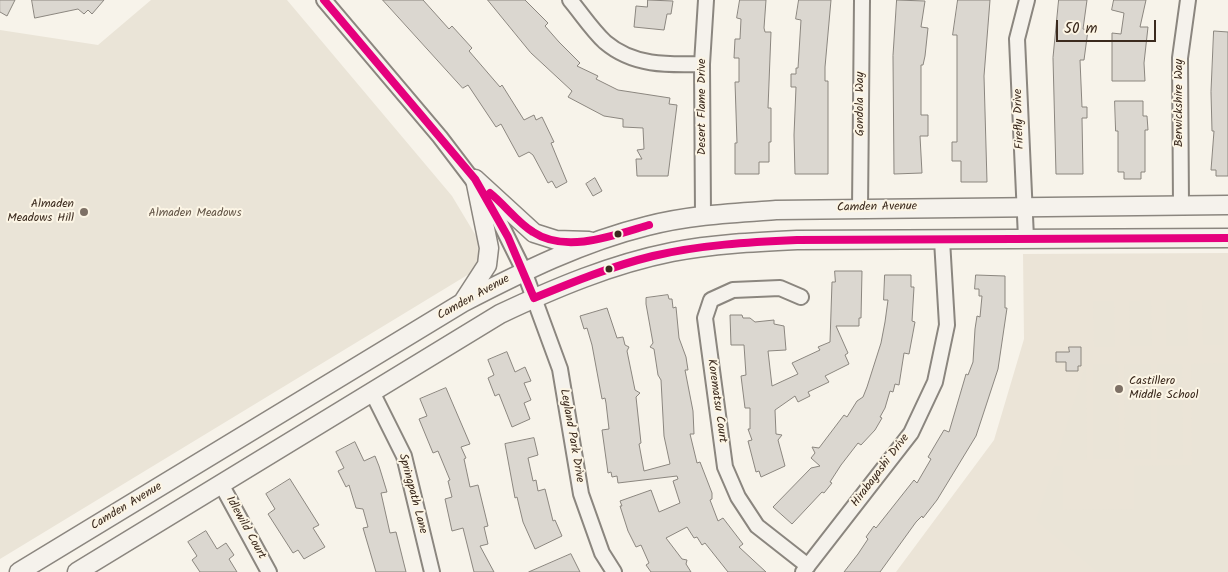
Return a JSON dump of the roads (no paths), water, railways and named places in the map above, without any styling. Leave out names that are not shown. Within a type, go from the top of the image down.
[{"type":"main road","points":[[475,179],[534,233],[556,240],[595,241]]},
{"type":"main road","points":[[462,303],[487,265],[489,248],[475,179]]},
{"type":"main road","name":"Camden Avenue","points":[[19,572],[462,303],[524,271],[595,241],[648,225],[703,215],[776,210],[1228,206]]},
{"type":"main road","points":[[81,571],[500,314],[534,298],[614,267],[671,252],[731,243],[797,240],[1228,238]]},
{"type":"street","name":"Leyland Park Drive","points":[[324,0],[475,179],[491,204],[524,271],[560,369],[581,494],[602,552],[614,572]]},
{"type":"street","points":[[570,0],[605,42],[627,56],[650,63],[702,64]]},
{"type":"street","name":"Desert Flame Drive","points":[[703,215],[702,64],[706,0]]},
{"type":"street","name":"Gondola Way","points":[[860,209],[862,0]]},
{"type":"street","name":"Firefly Drive","points":[[1026,238],[1018,39],[1027,0]]},
{"type":"street","name":"Berwickshire Way","points":[[1181,206],[1180,58],[1188,0]]},
{"type":"street","name":"Hirabayashi Drive","points":[[805,569],[911,433],[935,382],[947,325],[942,240]]},
{"type":"street","name":"Korematsu Court","points":[[801,297],[780,288],[733,290],[712,300],[705,318],[725,467],[738,497],[758,526],[805,569]]},
{"type":"street","name":"Springpath Lane","points":[[372,392],[404,456],[432,572]]},
{"type":"street","name":"Idlewild Court","points":[[221,484],[269,572]]},
{"type":"place","name":"Almaden Meadows Hill","points":[[84,212]]},
{"type":"place","name":"Castillero Middle School","points":[[1119,389]]},
{"type":"park label","name":"Almaden Meadows","points":[[195,214]]}]
